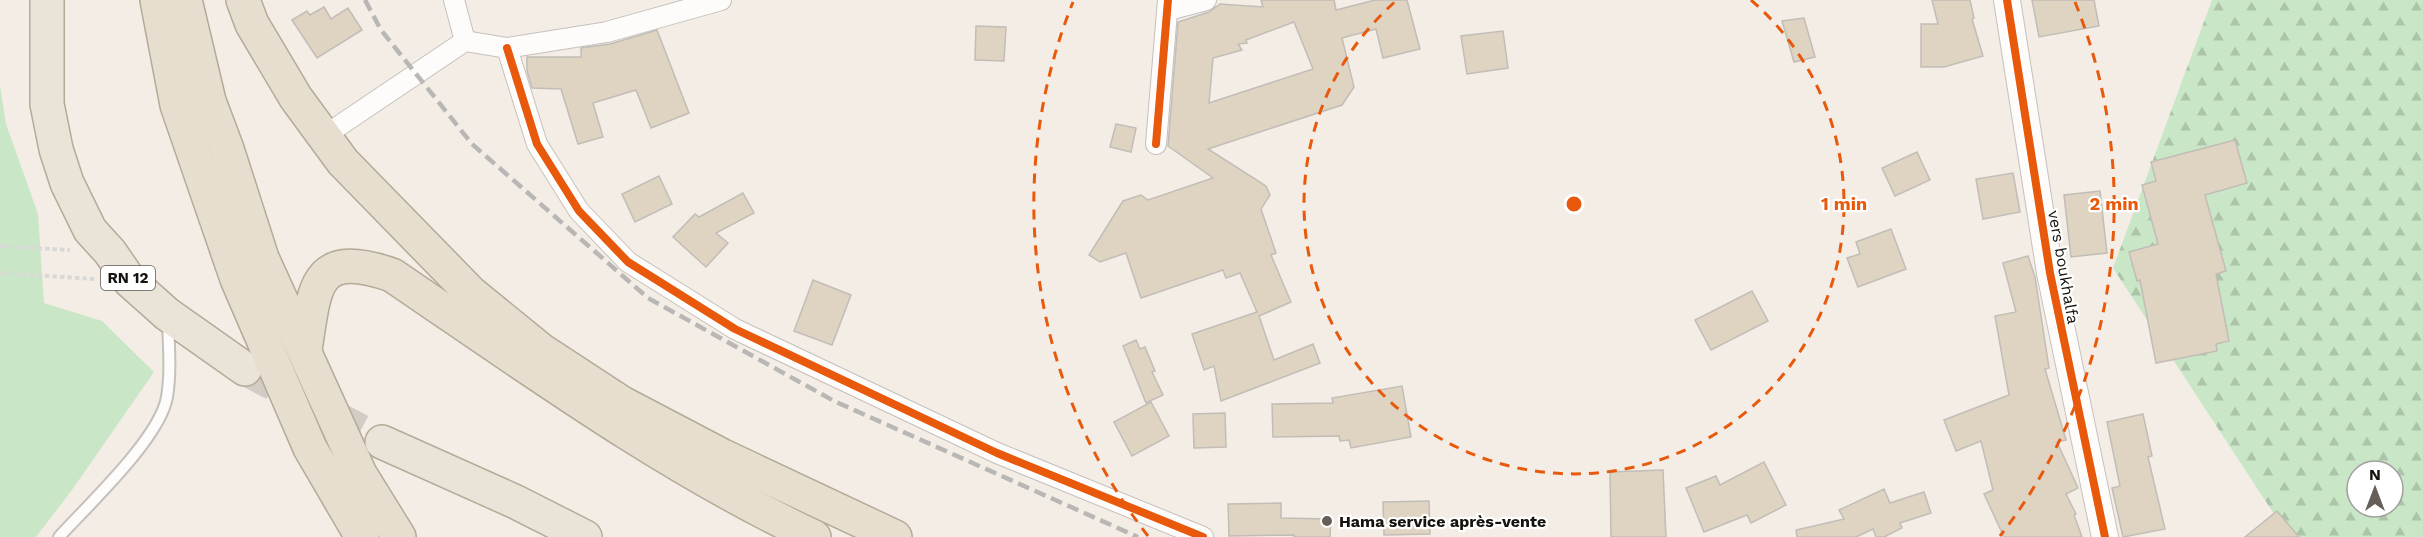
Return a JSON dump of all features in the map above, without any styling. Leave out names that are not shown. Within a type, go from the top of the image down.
[{"type":"highway","name":"RN 12","points":[[47,0],[47,104],[56,149],[67,183],[90,230],[110,252],[130,281],[167,314],[245,369]]},
{"type":"highway","points":[[56,149],[61,24],[67,0]]},
{"type":"highway","points":[[146,0],[177,105],[237,279],[310,448],[362,537]]},
{"type":"highway","points":[[157,0],[177,105]]},
{"type":"highway","points":[[185,0],[209,101],[262,258],[360,474],[399,537]]},
{"type":"highway","points":[[243,0],[252,24],[296,98],[343,162],[471,293],[541,350],[632,408],[723,456],[895,537]]},
{"type":"highway","points":[[305,350],[313,296],[318,282],[329,273],[347,266],[369,267],[392,275],[591,411],[766,514],[814,537]]},
{"type":"highway","points":[[382,442],[516,502],[585,537]]},
{"type":"street","points":[[454,0],[465,41]]},
{"type":"street","points":[[324,136],[465,41],[507,48],[607,32],[721,0]]},
{"type":"street","points":[[1156,144],[1168,5],[1206,0]]},
{"type":"street","name":"vers boukhalfa","points":[[2007,0],[2049,273],[2105,537]]},
{"type":"street","points":[[507,48],[537,144],[579,211],[628,262],[735,329],[997,453],[1203,537]]},
{"type":"lane","points":[[59,537],[148,438],[160,417],[167,399],[170,374],[167,314]]},
{"type":"path","points":[[0,246],[110,252]]},
{"type":"path","points":[[0,273],[130,281]]},
{"type":"green space","points":[[2212,0],[2423,0],[2423,537],[2289,537],[2113,268]]},
{"type":"green space","points":[[0,85],[6,124],[38,214],[44,303],[102,321],[154,372],[72,490],[36,537],[0,537]]},
{"type":"building","points":[[1261,0],[1334,0],[1336,10],[1375,0],[1407,0],[1420,49],[1383,58],[1376,29],[1342,38],[1354,87],[1342,105],[1208,149],[1266,186],[1270,195],[1261,209],[1276,253],[1271,255],[1291,302],[1259,316],[1274,360],[1313,344],[1320,363],[1221,401],[1214,366],[1204,370],[1192,334],[1257,312],[1240,273],[1226,278],[1223,270],[1141,298],[1126,253],[1100,262],[1089,255],[1123,201],[1141,195],[1148,200],[1213,178],[1168,146],[1178,22],[1209,12],[1220,4],[1263,7]],"holes":[[[1294,22],[1313,69],[1209,103],[1213,58],[1242,50],[1238,44],[1247,43],[1246,40]]]},
{"type":"building","points":[[1932,0],[1970,0],[1974,18],[1972,19],[1983,56],[1944,67],[1921,67],[1921,24],[1938,24]]},
{"type":"building","points":[[2032,0],[2094,0],[2099,26],[2039,37]]},
{"type":"building","points":[[324,7],[331,19],[348,8],[362,30],[317,58],[292,20],[307,11],[310,15]]},
{"type":"building","points":[[1804,18],[1815,57],[1794,62],[1782,21]]},
{"type":"building","points":[[976,26],[1006,27],[1004,61],[975,60]]},
{"type":"building","points":[[657,30],[689,113],[651,128],[636,90],[593,103],[603,137],[578,144],[561,89],[532,88],[527,71],[527,57],[581,57],[581,48],[610,44]]},
{"type":"building","points":[[1503,31],[1508,68],[1467,74],[1461,36]]},
{"type":"building","points":[[1116,124],[1136,128],[1131,152],[1110,147]]},
{"type":"building","points":[[2235,140],[2247,183],[2205,195],[2226,271],[2216,274],[2229,341],[2216,344],[2217,351],[2156,363],[2140,280],[2137,281],[2129,252],[2158,244],[2142,185],[2156,181],[2151,162]]},
{"type":"building","points":[[1917,152],[1930,180],[1895,196],[1882,168]]},
{"type":"building","points":[[2013,173],[2020,212],[1983,219],[1976,179]]},
{"type":"building","points":[[659,176],[672,204],[635,222],[622,194]]},
{"type":"building","points":[[2100,191],[2107,253],[2071,257],[2064,195]]},
{"type":"building","points":[[743,193],[754,213],[716,233],[728,243],[706,267],[673,237],[695,214],[699,217]]},
{"type":"building","points":[[1891,229],[1906,269],[1858,287],[1847,258],[1860,254],[1856,242]]},
{"type":"building","points":[[2028,256],[2035,277],[2049,368],[2045,369],[2066,440],[2057,442],[2078,488],[2066,494],[2076,514],[2074,515],[2082,537],[2004,537],[1984,494],[1993,490],[1981,441],[1956,451],[1944,420],[2009,395],[1995,316],[2016,312],[2003,263]]},
{"type":"building","points":[[813,280],[851,295],[832,345],[794,331]]},
{"type":"building","points":[[1752,291],[1768,321],[1711,350],[1695,320]]},
{"type":"building","points":[[1136,340],[1140,349],[1145,347],[1155,371],[1152,372],[1163,395],[1146,403],[1123,346]]},
{"type":"building","points":[[1402,386],[1411,437],[1351,448],[1349,440],[1340,441],[1339,436],[1273,437],[1272,404],[1333,403],[1332,398]]},
{"type":"building","points":[[1151,402],[1169,436],[1132,456],[1114,422]]},
{"type":"building","points":[[1225,413],[1226,447],[1194,448],[1193,414]]},
{"type":"building","points":[[2143,414],[2152,456],[2148,457],[2165,529],[2123,537],[2112,488],[2120,486],[2107,422]]},
{"type":"building","points":[[1764,462],[1786,505],[1751,523],[1747,515],[1704,532],[1686,488],[1716,476],[1720,485]]},
{"type":"building","points":[[1663,470],[1666,537],[1611,537],[1610,472]]},
{"type":"building","points":[[1884,489],[1890,503],[1924,492],[1931,513],[1900,523],[1902,528],[1884,537],[1876,537],[1873,529],[1856,537],[1797,537],[1796,530],[1844,519],[1839,510]]},
{"type":"building","points":[[1429,501],[1430,534],[1384,535],[1383,502]]},
{"type":"building","points":[[1281,503],[1281,518],[1331,519],[1330,537],[1229,536],[1228,504]]},
{"type":"building","points":[[2277,511],[2299,537],[2245,537]]},
{"type":"tunnel","points":[[245,369],[382,442]]},
{"type":"railway","points":[[365,0],[381,30],[472,144],[648,298],[834,401],[1138,537]]},
{"type":"cycle path","points":[[1156,144],[1168,0]]},
{"type":"cycle path","points":[[2007,0],[2050,273],[2105,537]]},
{"type":"cycle path","points":[[507,48],[537,144],[579,211],[628,262],[735,329],[997,453],[1203,537]]},
{"type":"place","name":"Hama service après-vente","points":[[1327,521]]}]
